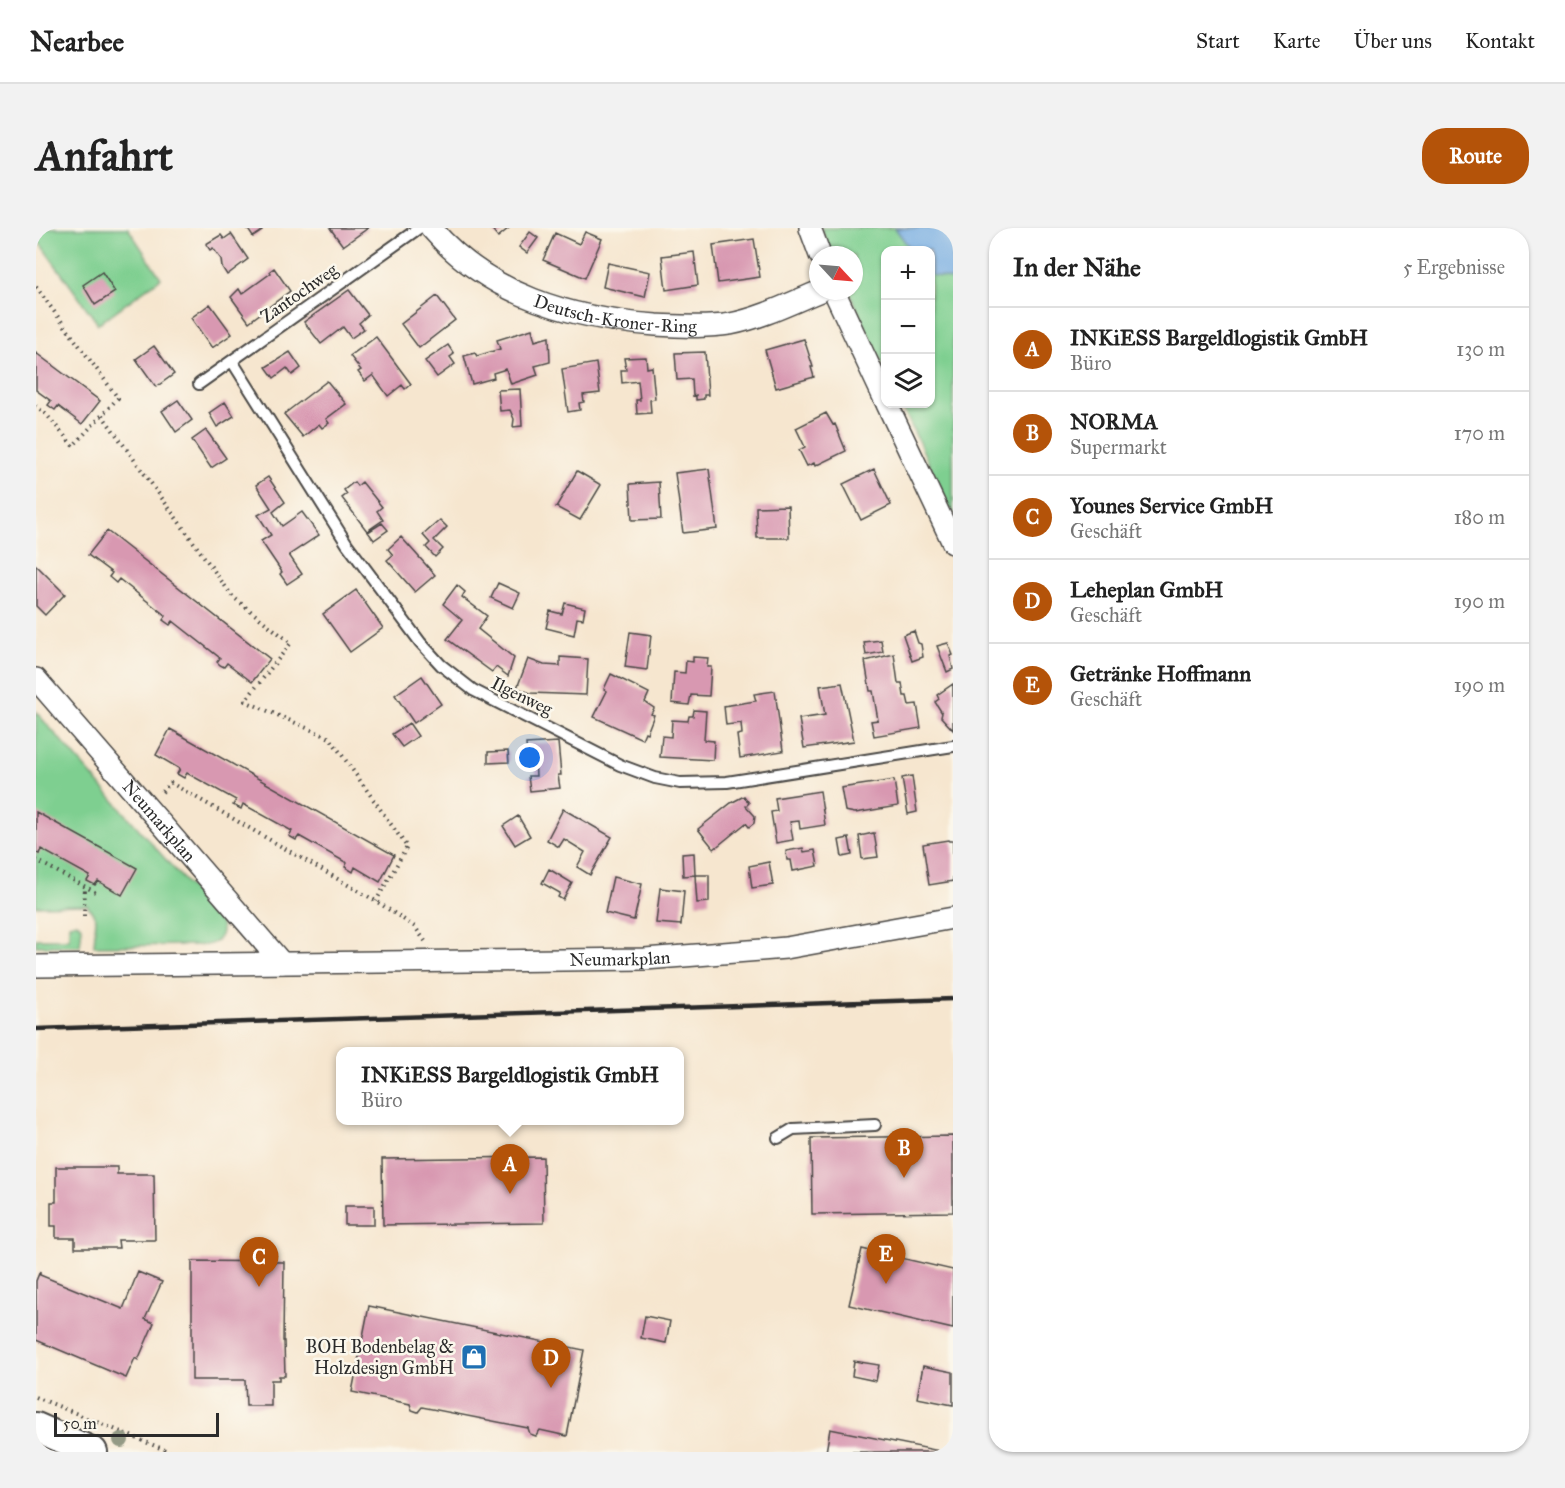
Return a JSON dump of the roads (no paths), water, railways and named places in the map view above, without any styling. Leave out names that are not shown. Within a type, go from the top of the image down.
[{"type":"main road","points":[[36,1427],[93,1452]]},
{"type":"street","name":"Deutsch-Kroner-Ring","points":[[431,228],[453,252],[473,268],[515,293],[556,309],[601,319],[639,324],[714,326],[748,319],[809,295]]},
{"type":"street","points":[[810,228],[817,246]]},
{"type":"street","points":[[838,300],[881,391]]},
{"type":"street","points":[[889,408],[953,543]]},
{"type":"street","name":"Neumarkplan","points":[[36,679],[282,963]]},
{"type":"street","name":"Neumarkplan","points":[[36,966],[645,959],[786,948],[953,918]]},
{"type":"lane","name":"Zantochweg","points":[[199,384],[419,228]]},
{"type":"lane","name":"Ilgenweg","points":[[232,361],[354,553],[420,642],[441,665],[473,690],[620,765],[655,778],[681,783],[727,782],[953,746]]},
{"type":"lane","points":[[778,1138],[793,1129],[875,1125]]},
{"type":"water","points":[[895,228],[953,228],[953,280],[935,276],[935,246],[908,246]]},
{"type":"railway","points":[[36,1029],[953,999]]},
{"type":"place","name":"NORMA","points":[[904,1178]]},
{"type":"place","name":"INKiESS Bargeldlogistik GmbH","points":[[510,1194]]},
{"type":"place","name":"Getränke Hoffmann","points":[[886,1284]]},
{"type":"place","name":"Younes Service GmbH","points":[[259,1287]]},
{"type":"place","name":"BOH Bodenbelag & Holzdesign GmbH","points":[[474,1357]]},
{"type":"place","name":"Leheplan GmbH","points":[[551,1388]]}]
